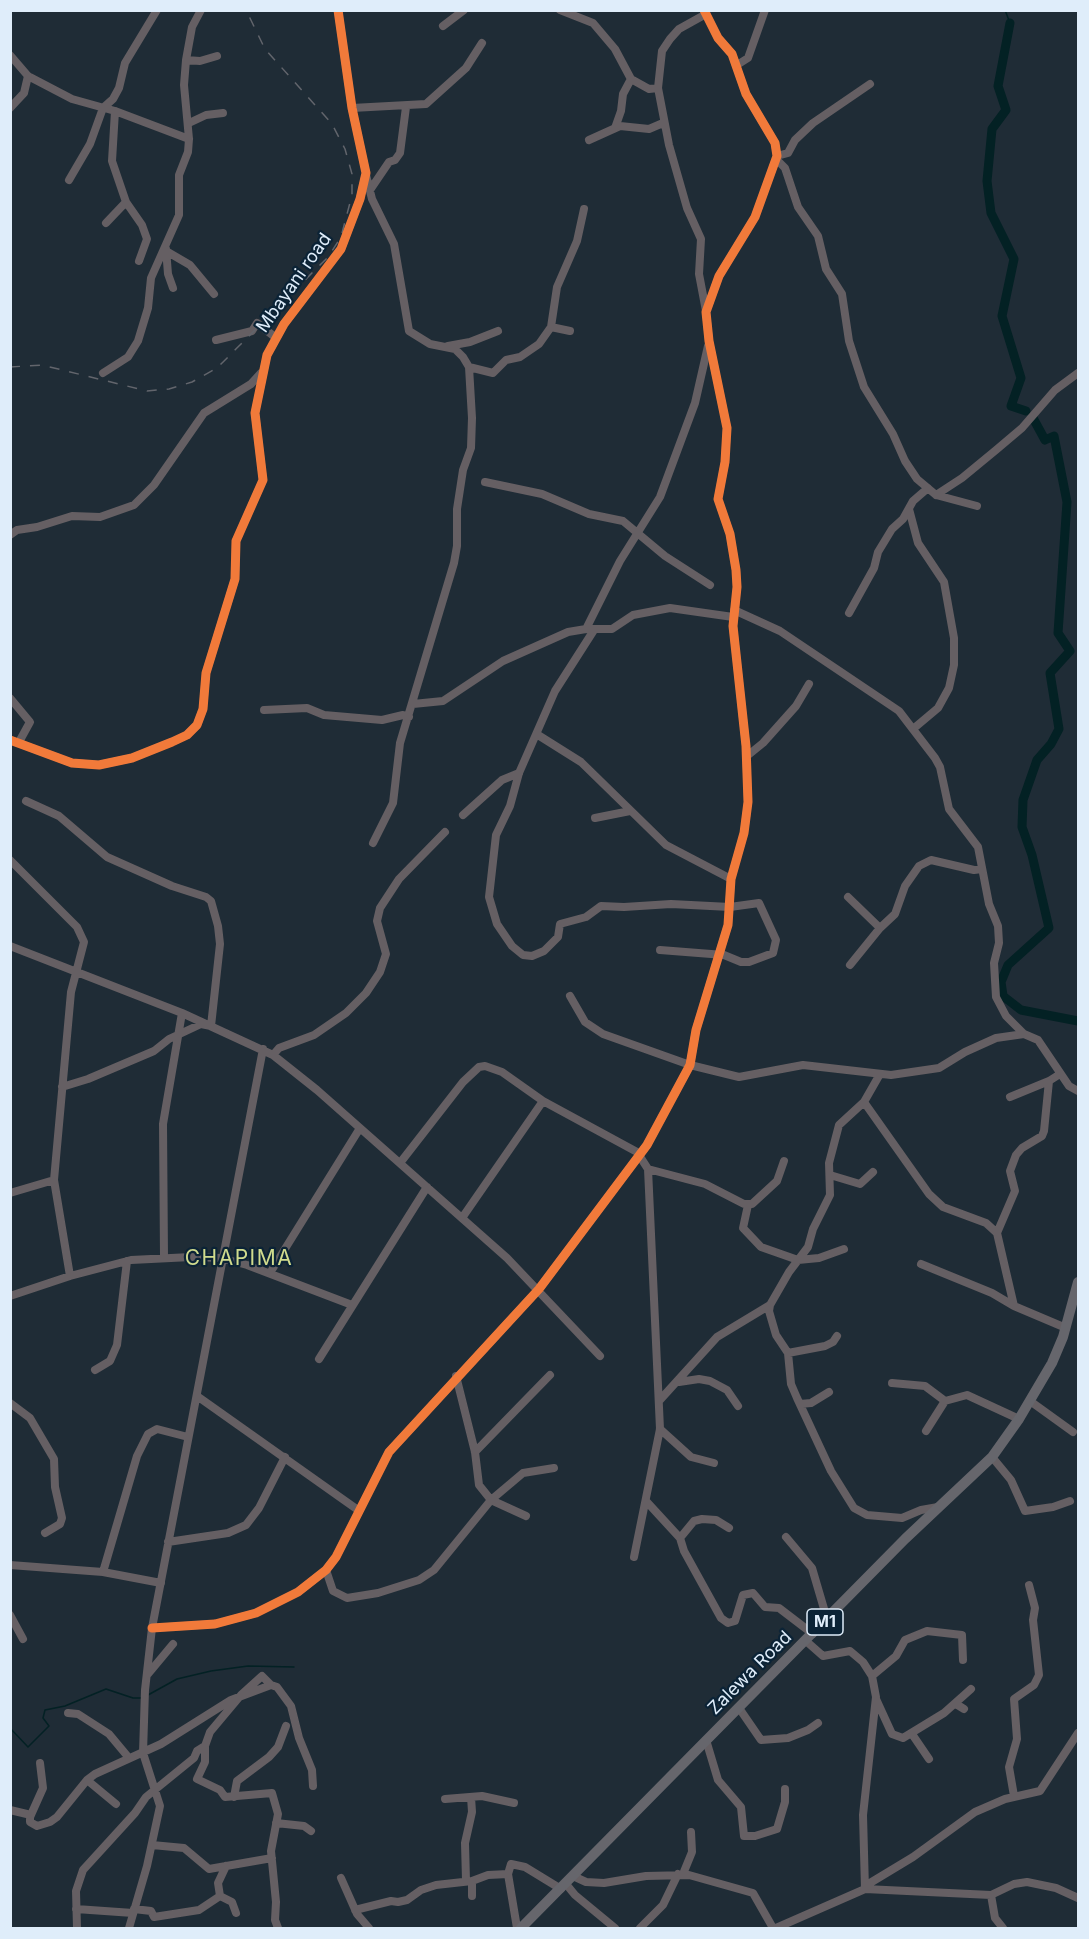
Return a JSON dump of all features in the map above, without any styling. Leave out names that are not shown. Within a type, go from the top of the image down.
[{"type":"highway","name":"Zalewa Road","points":[[519,1929],[939,1507],[992,1457],[1019,1419],[1052,1363],[1066,1328],[1078,1282]]},
{"type":"street","points":[[69,180],[90,144],[103,108],[115,96],[125,63],[157,10]]},
{"type":"street","points":[[103,373],[128,357],[138,341],[148,308],[152,278],[166,249],[178,215],[179,175],[188,152],[189,139],[184,85],[186,60],[192,27],[201,10]]},
{"type":"street","name":"Mbayani road","points":[[10,740],[72,764],[99,765],[126,760],[172,742],[187,735],[197,725],[203,709],[206,674],[235,579],[236,541],[263,480],[263,460],[255,413],[263,370],[275,337],[341,249],[360,199],[366,173],[351,108],[338,10]]},
{"type":"street","points":[[443,26],[464,10]]},
{"type":"street","points":[[560,10],[583,17],[598,27],[622,60],[630,79],[649,89],[658,88]]},
{"type":"street","points":[[736,65],[748,58],[765,10]]},
{"type":"street","points":[[152,1628],[215,1623],[256,1613],[298,1592],[326,1570],[336,1557],[388,1452],[539,1289],[639,1156],[690,1065],[696,1030],[720,954],[730,907],[731,879],[747,818],[747,756],[734,614],[737,587],[732,542],[718,495],[725,462],[727,428],[709,341],[699,274],[700,236],[687,208],[663,123],[658,88],[662,51],[679,29],[705,12],[736,65],[746,94],[775,142],[777,158],[755,217],[719,276],[706,312]]},
{"type":"street","points":[[351,108],[379,105],[406,107],[428,103],[466,68],[482,43]]},
{"type":"street","points":[[10,55],[28,76],[72,99],[115,111],[189,139]]},
{"type":"street","points":[[186,60],[200,61],[217,56]]},
{"type":"street","points":[[10,108],[24,93],[28,76]]},
{"type":"street","points":[[615,128],[621,111],[622,94],[630,79]]},
{"type":"street","points":[[777,158],[788,153],[795,140],[813,123],[870,84]]},
{"type":"street","points":[[370,190],[389,162],[395,160],[400,153],[406,107]]},
{"type":"street","points":[[115,111],[112,161],[126,202],[142,225],[147,239],[138,261]]},
{"type":"street","points":[[189,123],[206,115],[223,113]]},
{"type":"street","points":[[589,140],[626,125],[649,129],[663,123]]},
{"type":"street","points":[[777,158],[785,168],[798,207],[818,236],[826,269],[842,294],[849,341],[865,390],[893,434],[910,470],[936,495],[977,506]]},
{"type":"street","points":[[366,173],[370,190],[392,239],[409,331],[430,344],[446,346],[470,342],[498,331]]},
{"type":"street","points":[[106,223],[126,202]]},
{"type":"street","points":[[469,367],[493,373],[506,360],[520,357],[536,346],[551,327],[557,287],[577,241],[584,209]]},
{"type":"street","points":[[166,249],[168,274],[173,288]]},
{"type":"street","points":[[166,249],[190,265],[214,294]]},
{"type":"street","points":[[216,340],[252,332],[257,323],[275,337]]},
{"type":"street","points":[[551,327],[570,331]]},
{"type":"street","points":[[660,950],[720,954],[741,962],[749,962],[775,950],[774,932],[761,904],[730,907],[671,904],[624,908],[602,906],[586,917],[560,924],[555,942],[538,954],[523,955],[517,951],[497,924],[488,887],[496,835],[510,807],[519,773],[538,735],[555,691],[590,629],[620,561],[660,497],[695,404],[709,341]]},
{"type":"street","points":[[373,843],[393,803],[398,752],[457,552],[457,509],[462,474],[471,443],[469,367],[460,353],[446,346]]},
{"type":"street","points":[[10,535],[17,530],[37,527],[72,516],[100,517],[134,505],[154,484],[204,413],[251,384],[263,370]]},
{"type":"street","points":[[936,495],[962,478],[1022,428],[1055,390],[1078,373]]},
{"type":"street","points":[[485,482],[552,497],[589,514],[616,518],[638,532],[665,556],[710,585]]},
{"type":"street","points":[[849,613],[874,568],[878,552],[913,501],[928,488]]},
{"type":"street","points":[[909,509],[918,543],[944,582],[954,638],[954,665],[949,688],[938,708],[913,729]]},
{"type":"street","points":[[413,704],[443,700],[513,656],[554,637],[590,629],[616,628],[633,615],[670,608],[734,614],[780,631],[899,711],[940,767],[949,809],[978,847],[989,904],[999,934],[994,963],[996,997],[1006,1016],[1024,1034],[1038,1040],[1069,1086],[1078,1090]]},
{"type":"street","points":[[747,756],[763,743],[796,706],[808,684]]},
{"type":"street","points":[[10,698],[30,723],[19,742]]},
{"type":"street","points":[[264,710],[307,708],[324,715],[382,720],[403,715],[409,717]]},
{"type":"street","points":[[538,735],[581,762],[620,797],[630,811],[666,845],[731,879]]},
{"type":"street","points":[[463,815],[502,780],[519,773]]},
{"type":"street","points":[[26,801],[59,816],[107,857],[211,901],[220,944],[212,1026]]},
{"type":"street","points":[[596,818],[630,811]]},
{"type":"street","points":[[273,1055],[279,1048],[314,1035],[346,1012],[366,993],[380,972],[386,954],[377,921],[380,908],[399,879],[445,832]]},
{"type":"street","points":[[10,860],[82,934],[84,952],[71,992],[54,1180],[70,1276]]},
{"type":"street","points":[[850,965],[880,928],[895,914],[905,886],[919,866],[931,860],[974,870],[982,869]]},
{"type":"street","points":[[848,897],[880,928]]},
{"type":"street","points":[[10,946],[182,1013],[273,1055],[462,1218],[539,1289],[600,1356]]},
{"type":"street","points":[[570,996],[590,1027],[690,1065],[738,1077],[803,1065],[891,1075],[939,1068],[965,1052],[996,1038],[1024,1034]]},
{"type":"street","points":[[164,1257],[163,1124],[182,1013]]},
{"type":"street","points":[[62,1087],[88,1079],[154,1051],[178,1035],[201,1024],[212,1026]]},
{"type":"street","points":[[129,1929],[153,1845],[160,1806],[143,1753],[152,1628],[221,1258],[263,1049]]},
{"type":"street","points":[[400,1163],[453,1093],[479,1068],[494,1068],[543,1101],[637,1152],[648,1169],[660,1429],[634,1557]]},
{"type":"street","points":[[659,1401],[680,1382],[687,1369],[717,1337],[735,1324],[770,1305],[810,1243],[812,1233],[831,1195],[831,1149],[839,1125],[864,1101],[880,1074]]},
{"type":"street","points":[[1010,1097],[1060,1074]]},
{"type":"street","points":[[997,1233],[1015,1191],[1010,1171],[1016,1155],[1022,1148],[1042,1136],[1044,1131],[1049,1081]]},
{"type":"street","points":[[462,1218],[543,1101]]},
{"type":"street","points":[[864,1101],[929,1194],[943,1207],[986,1223],[997,1233],[1008,1270],[1014,1306]]},
{"type":"street","points":[[270,1273],[360,1128]]},
{"type":"street","points":[[648,1169],[687,1177],[748,1205],[777,1181],[784,1161]]},
{"type":"street","points":[[830,1175],[860,1184],[873,1172]]},
{"type":"street","points":[[10,1193],[54,1180]]},
{"type":"street","points":[[319,1359],[427,1187]]},
{"type":"street","points":[[748,1205],[743,1228],[756,1244],[798,1260],[819,1258],[844,1249]]},
{"type":"street","points":[[10,1296],[70,1276],[127,1261],[164,1257],[221,1258],[270,1273],[352,1305]]},
{"type":"street","points":[[95,1370],[110,1361],[117,1345],[127,1261]]},
{"type":"street","points":[[921,1264],[992,1293],[1014,1306],[1066,1328]]},
{"type":"street","points":[[770,1305],[772,1326],[788,1353],[791,1384],[831,1471],[854,1508],[867,1515],[902,1518],[921,1510],[939,1507]]},
{"type":"street","points":[[788,1353],[825,1346],[833,1342],[837,1336]]},
{"type":"street","points":[[475,1452],[550,1375]]},
{"type":"street","points":[[456,1376],[475,1452],[479,1485],[491,1500],[526,1516]]},
{"type":"street","points":[[680,1382],[699,1379],[710,1381],[727,1390],[738,1406]]},
{"type":"street","points":[[892,1383],[926,1386],[945,1401]]},
{"type":"street","points":[[800,1404],[811,1402],[829,1392]]},
{"type":"street","points":[[926,1431],[945,1401],[970,1395],[1019,1419]]},
{"type":"street","points":[[197,1396],[358,1510]]},
{"type":"street","points":[[1030,1401],[1073,1432]]},
{"type":"street","points":[[10,1404],[30,1418],[54,1459],[55,1487],[62,1518],[60,1524],[45,1533]]},
{"type":"street","points":[[103,1572],[137,1456],[148,1434],[157,1429],[188,1437]]},
{"type":"street","points":[[660,1429],[691,1457],[714,1462]]},
{"type":"street","points":[[168,1542],[228,1533],[246,1525],[259,1508],[285,1457]]},
{"type":"street","points":[[992,1457],[1014,1484],[1025,1511],[1070,1501]]},
{"type":"street","points":[[326,1570],[333,1591],[346,1598],[378,1593],[419,1580],[440,1564],[491,1500],[523,1473],[554,1467]]},
{"type":"street","points":[[646,1501],[680,1538],[684,1551],[721,1618],[728,1623],[735,1621],[743,1595],[753,1593],[765,1607],[779,1608],[810,1637],[823,1656],[850,1651],[863,1662],[872,1676],[876,1697],[892,1734],[903,1738],[912,1734],[956,1704],[971,1689]]},
{"type":"street","points":[[680,1538],[694,1521],[702,1519],[716,1520],[729,1528]]},
{"type":"street","points":[[786,1537],[812,1568],[827,1619]]},
{"type":"street","points":[[10,1565],[103,1572],[161,1583]]},
{"type":"street","points":[[1014,1796],[1009,1767],[1017,1739],[1014,1699],[1034,1684],[1040,1675],[1033,1620],[1035,1608],[1029,1585]]},
{"type":"street","points":[[10,1615],[23,1639]]},
{"type":"street","points":[[872,1676],[896,1656],[905,1640],[927,1630],[962,1635],[963,1660]]},
{"type":"street","points":[[147,1676],[173,1644]]},
{"type":"street","points":[[40,1763],[43,1788],[31,1815],[33,1825],[50,1822],[87,1780],[143,1753],[241,1695],[271,1685],[277,1687],[290,1703],[298,1738],[312,1770],[313,1786]]},
{"type":"street","points":[[241,1695],[210,1732],[205,1746],[206,1758],[197,1780],[220,1790],[225,1797],[271,1792],[278,1814],[271,1846],[275,1920],[278,1929]]},
{"type":"street","points":[[865,1888],[863,1815],[876,1697]]},
{"type":"street","points":[[956,1704],[964,1709]]},
{"type":"street","points":[[739,1708],[761,1740],[788,1738],[808,1731],[818,1723]]},
{"type":"street","points":[[68,1713],[78,1714],[109,1734],[129,1758]]},
{"type":"street","points":[[237,1807],[237,1781],[269,1757],[278,1747],[286,1726]]},
{"type":"street","points":[[519,1929],[508,1874],[511,1864],[566,1883],[604,1883],[680,1874],[753,1893],[774,1929],[865,1888],[913,1857],[971,1814],[1014,1796],[1040,1791],[1078,1733]]},
{"type":"street","points":[[912,1734],[929,1759]]},
{"type":"street","points":[[706,1740],[718,1780],[741,1807],[744,1836],[755,1836],[777,1829],[785,1802],[785,1789]]},
{"type":"street","points":[[77,1929],[76,1891],[82,1870],[156,1789],[205,1746]]},
{"type":"street","points":[[87,1780],[116,1804]]},
{"type":"street","points":[[444,1799],[492,1796],[514,1803]]},
{"type":"street","points":[[471,1797],[472,1812],[465,1843],[472,1896]]},
{"type":"street","points":[[10,1810],[31,1815]]},
{"type":"street","points":[[276,1823],[304,1826],[311,1832]]},
{"type":"street","points":[[640,1929],[663,1905],[692,1852],[691,1832]]},
{"type":"street","points":[[153,1845],[184,1848],[209,1869],[272,1858]]},
{"type":"street","points":[[220,1896],[218,1883],[226,1866]]},
{"type":"street","points":[[355,1910],[391,1900],[401,1902],[436,1885],[469,1881],[488,1875],[508,1874]]},
{"type":"street","points":[[341,1878],[355,1910],[369,1929]]},
{"type":"street","points":[[575,1895],[586,1882]]},
{"type":"street","points":[[865,1888],[991,1895],[1014,1884],[1027,1882],[1056,1888],[1078,1898]]},
{"type":"street","points":[[566,1883],[575,1895],[615,1929]]},
{"type":"street","points":[[991,1895],[995,1918],[1003,1929]]},
{"type":"street","points":[[76,1909],[151,1911],[154,1917],[199,1910],[220,1896]]},
{"type":"street","points":[[220,1896],[232,1902],[236,1913]]},
{"type":"waterway","points":[[1005,10],[1010,23]]},
{"type":"waterway","points":[[1010,23],[998,86],[1006,110],[992,129],[987,181],[991,213],[1014,259],[1002,316],[1021,378],[1011,406],[1026,411]]},
{"type":"waterway","points":[[1033,418],[1045,440],[1054,436],[1067,502],[1058,633],[1070,651],[1050,673],[1059,729],[1051,744],[1037,760],[1023,800],[1022,827],[1032,855],[1049,928],[1008,965],[1001,982],[1003,996],[1021,1010],[1078,1021]]},
{"type":"waterway","points":[[148,1695],[177,1679],[211,1671],[248,1666],[294,1667]]},
{"type":"waterway","points":[[10,1728],[28,1747],[49,1726],[43,1718],[45,1710],[65,1706],[106,1689],[133,1698],[141,1698]]},
{"type":"railway","points":[[10,367],[42,365],[147,391],[169,389],[192,382],[217,368],[328,257],[341,237],[352,195],[352,174],[345,149],[332,124],[265,49],[246,10]]},
{"type":"cycle path","points":[[10,740],[72,763],[99,765],[132,758],[172,742],[187,735],[197,725],[203,709],[206,673],[235,579],[236,541],[263,480],[255,413],[267,355],[284,324],[341,249],[360,199],[366,173],[352,108],[338,10]]},
{"type":"cycle path","points":[[152,1628],[215,1624],[256,1613],[298,1592],[326,1570],[336,1557],[389,1452],[539,1289],[647,1145],[690,1065],[696,1030],[728,925],[731,879],[744,833],[748,802],[746,746],[733,626],[737,587],[736,570],[730,534],[718,499],[725,462],[727,428],[709,341],[706,312],[719,276],[755,217],[777,156],[775,143],[746,94],[732,54],[718,38],[704,10]]},
{"type":"district","name":"CHAPIMA","points":[[239,1259]]}]
